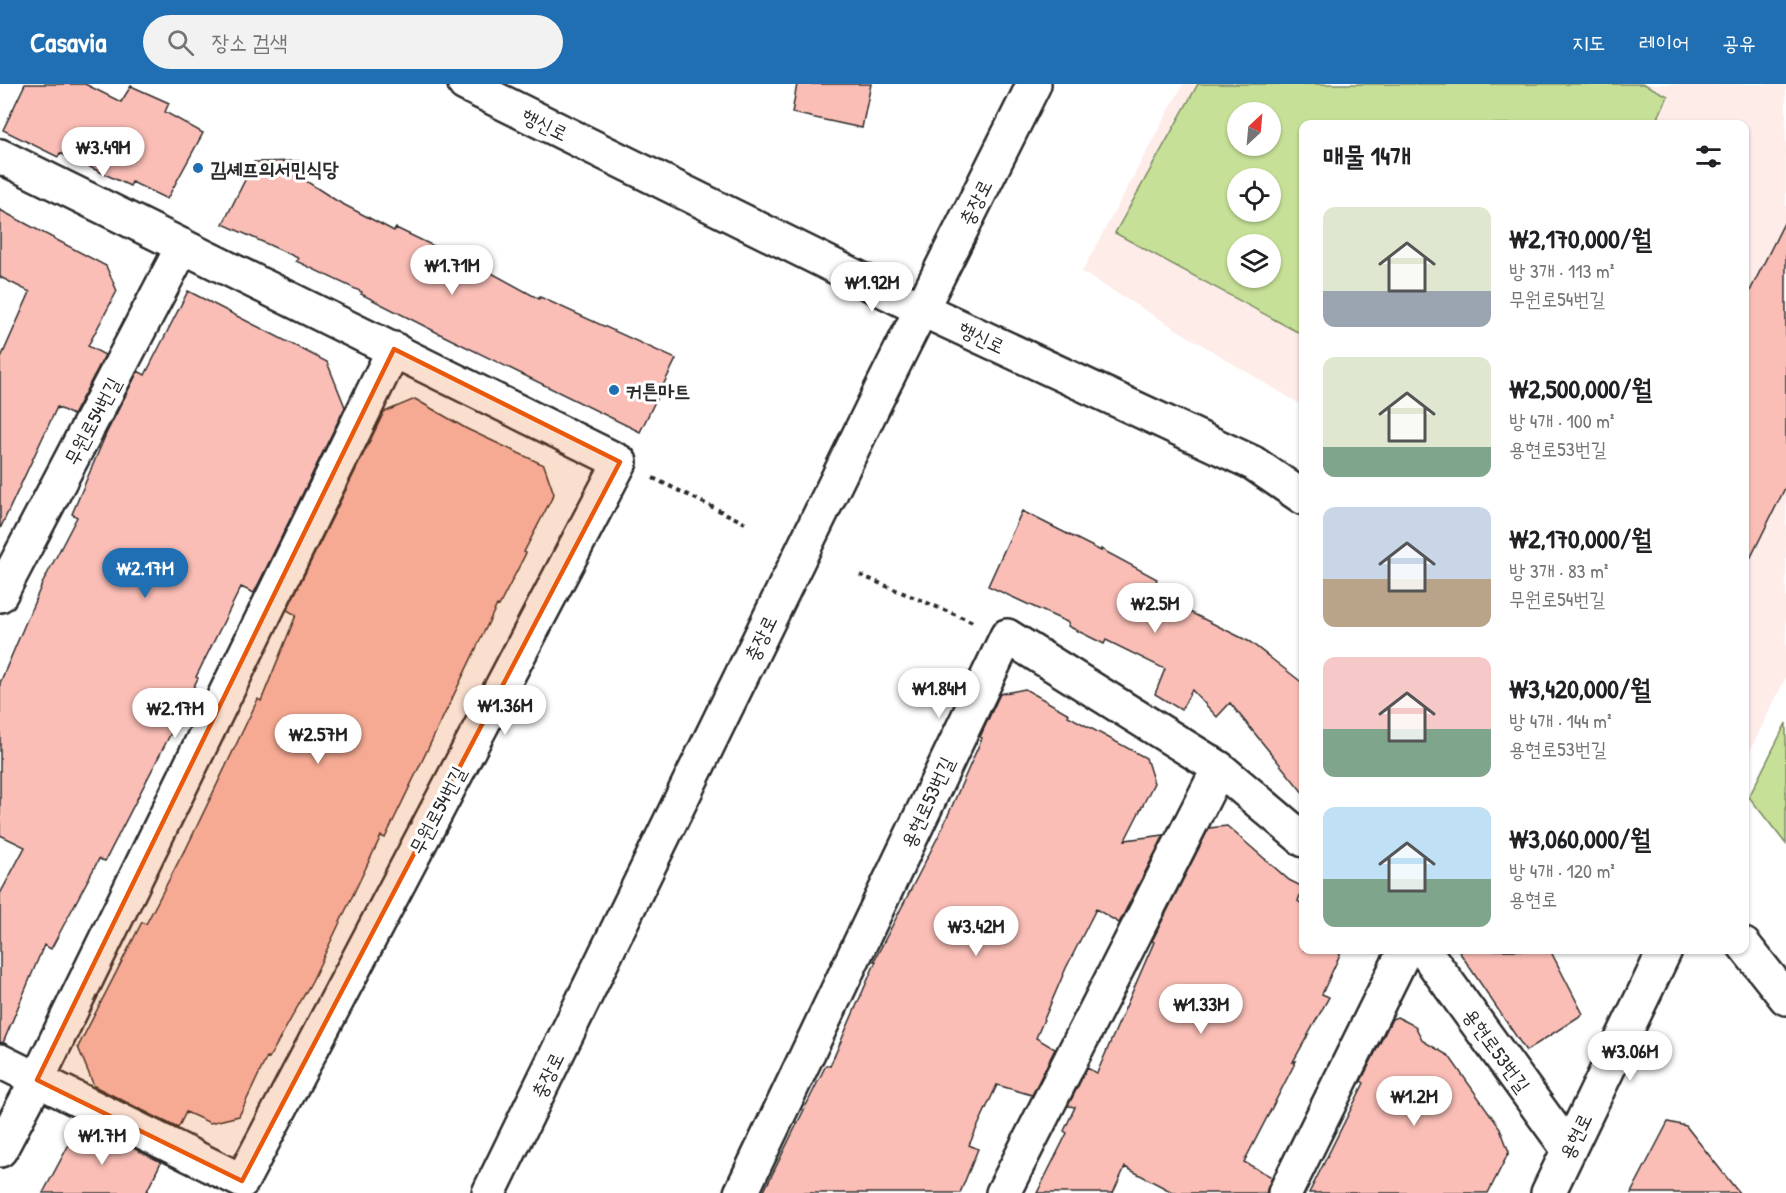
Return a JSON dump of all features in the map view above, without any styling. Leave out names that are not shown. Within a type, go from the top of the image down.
[{"type":"street","name":"행신로","points":[[465,84],[921,309],[1253,463],[1299,495]]},
{"type":"street","name":"충장로","points":[[489,1193],[921,309],[1034,84]]},
{"type":"street","points":[[0,156],[620,462]]},
{"type":"street","name":"무원로54번길","points":[[0,596],[183,246]]},
{"type":"street","points":[[0,1150],[37,1080],[394,349]]},
{"type":"street","name":"무원로54번길","points":[[0,1061],[242,1181],[620,462]]},
{"type":"street","points":[[1006,636],[1219,768],[1299,836]]},
{"type":"street","name":"용현로53번길","points":[[741,1193],[1006,636]]},
{"type":"street","points":[[1003,1193],[1219,768]]},
{"type":"street","points":[[1749,951],[1786,999]]},
{"type":"street","points":[[1286,1193],[1403,954]]},
{"type":"street","name":"용현로53번길","points":[[1427,954],[1569,1150]]},
{"type":"street","name":"용현로","points":[[1548,1193],[1663,954]]},
{"type":"path","points":[[620,462],[745,523]]},
{"type":"path","points":[[860,575],[1006,636]]},
{"type":"highlighted area","points":[[394,349],[620,462],[242,1181],[37,1080]]},
{"type":"shaded area","points":[[1183,84],[1786,84],[1786,677],[1749,753],[1749,120],[1299,120],[1299,404],[1082,272]]},
{"type":"green space","points":[[1198,84],[1644,84],[1668,96],[1657,120],[1299,120],[1299,333],[1115,233]]},
{"type":"green space","points":[[1786,723],[1786,844],[1749,797]]},
{"type":"building","points":[[25,84],[85,84],[121,102],[131,86],[169,103],[165,112],[203,133],[167,199],[132,182],[130,186],[60,153],[58,157],[3,130]]},
{"type":"building","points":[[797,84],[871,84],[862,128],[792,113]]},
{"type":"building","points":[[301,161],[295,174],[337,201],[394,231],[396,228],[467,262],[468,260],[539,299],[540,297],[676,359],[640,432],[296,261],[298,258],[223,224],[254,162]]},
{"type":"building","points":[[0,210],[106,266],[117,291],[88,346],[105,355],[73,415],[57,407],[0,529],[0,360],[30,292],[0,277]]},
{"type":"building","points":[[1786,219],[1786,486],[1749,561],[1749,293]]},
{"type":"building","points":[[188,291],[327,362],[345,407],[254,593],[241,587],[171,733],[105,861],[99,859],[51,949],[44,945],[3,1043],[0,1042],[0,894],[25,847],[0,835],[0,683],[42,584],[77,517],[72,514],[106,434],[138,371],[145,375]]},
{"type":"building","points":[[415,399],[467,429],[544,465],[554,494],[499,606],[497,605],[385,838],[381,836],[312,981],[269,1058],[267,1057],[239,1116],[210,1123],[186,1112],[178,1128],[94,1086],[78,1047],[142,922],[146,924],[185,851],[258,699],[261,701],[296,615],[287,610],[384,412]]},
{"type":"building","points":[[1022,511],[1157,579],[1151,593],[1250,642],[1299,680],[1299,788],[1230,703],[1217,717],[1192,690],[1181,710],[1155,694],[1165,669],[1106,640],[1104,644],[1068,626],[1069,623],[988,586]]},
{"type":"building","points":[[1025,689],[1069,714],[1068,716],[1146,758],[1154,783],[1125,840],[1164,835],[1119,923],[1096,909],[1066,968],[1036,1038],[1055,1049],[1032,1095],[997,1085],[969,1145],[978,1149],[960,1193],[763,1193],[826,1065],[830,1066],[876,961],[874,961],[941,831],[1000,694]]},
{"type":"building","points":[[1227,826],[1289,880],[1299,885],[1299,954],[1340,954],[1322,994],[1329,997],[1293,1062],[1296,1061],[1244,1162],[1272,1177],[1266,1193],[1174,1193],[1125,1167],[1113,1193],[1037,1193],[1067,1133],[1064,1131],[1075,1107],[1068,1106],[1087,1068],[1097,1073],[1154,942],[1152,941],[1209,828]]},
{"type":"building","points":[[1461,954],[1552,954],[1583,1014],[1526,1051]]},
{"type":"building","points":[[1397,1017],[1415,1026],[1423,1041],[1449,1056],[1500,1128],[1509,1152],[1488,1193],[1309,1193],[1364,1083],[1361,1081],[1392,1019]]},
{"type":"building","points":[[81,1122],[161,1162],[146,1193],[43,1193]]},
{"type":"building","points":[[1668,1122],[1686,1126],[1739,1193],[1631,1193]]},
{"type":"place","name":"김셰프의서민식당","points":[[198,168]]},
{"type":"place","name":"커튼마트","points":[[614,390]]}]
